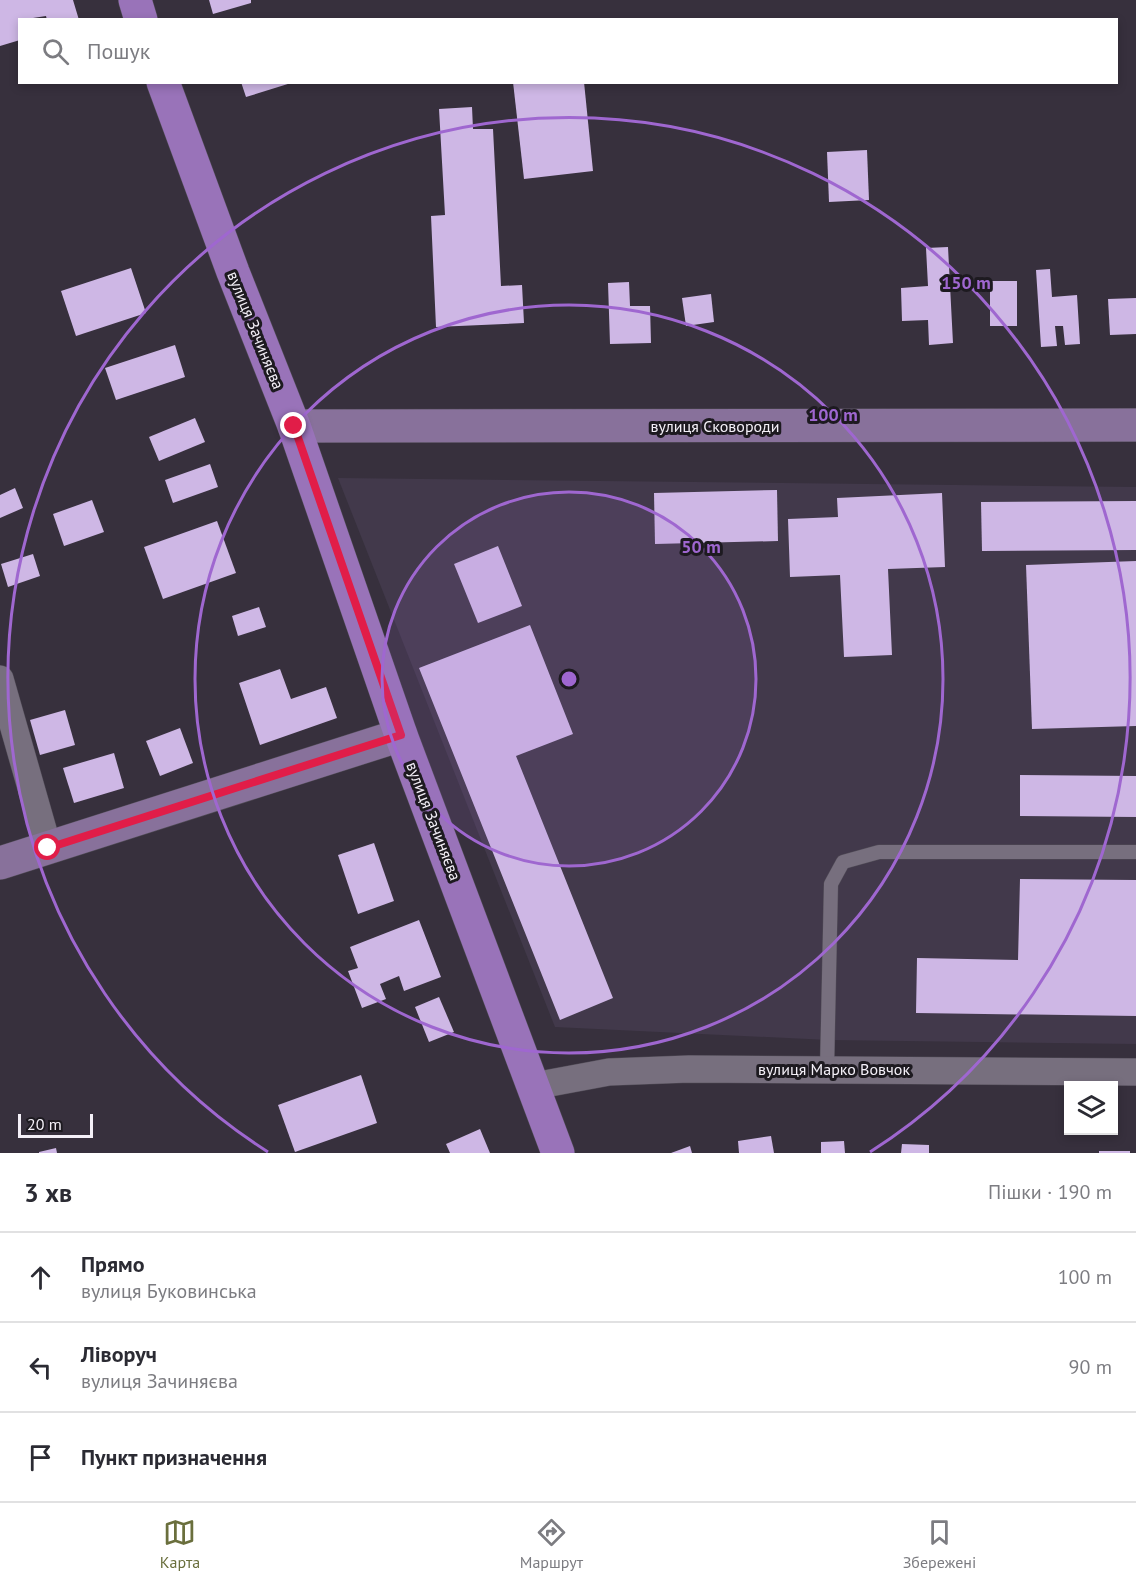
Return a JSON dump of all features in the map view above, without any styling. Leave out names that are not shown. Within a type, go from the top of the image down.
[{"type":"main road","points":[[135,0],[140,18]]},
{"type":"main road","name":"вулиця Зачиняєва","points":[[164,84],[233,272],[294,426],[401,735],[558,1153]]},
{"type":"street","name":"вулиця Сковороди","points":[[294,426],[1136,425]]},
{"type":"street","points":[[0,679],[48,848]]},
{"type":"street","points":[[0,863],[401,735]]},
{"type":"street","name":"вулиця Марко Вовчок","points":[[534,1086],[609,1072],[827,1069],[1136,1072]]},
{"type":"lane","points":[[827,1069],[831,884],[843,862],[879,852],[1136,852]]},
{"type":"shaded area","points":[[338,478],[1136,487],[1136,1044],[829,1040],[555,1027]]},
{"type":"building","points":[[0,0],[73,0],[78,18],[46,18],[46,16],[18,18],[18,41],[0,46]]},
{"type":"building","points":[[209,0],[251,0],[251,3],[213,14]]},
{"type":"building","points":[[242,84],[288,84],[246,97]]},
{"type":"building","points":[[513,84],[584,84],[593,171],[524,179]]},
{"type":"building","points":[[472,107],[473,129],[493,129],[501,286],[522,285],[524,323],[436,327],[431,216],[445,215],[439,109]]},
{"type":"building","points":[[867,150],[869,200],[829,202],[827,152]]},
{"type":"building","points":[[948,247],[953,343],[929,345],[928,320],[902,321],[901,288],[928,286],[926,248]]},
{"type":"building","points":[[131,268],[146,313],[76,336],[61,291]]},
{"type":"building","points":[[1050,269],[1052,297],[1077,295],[1080,344],[1065,345],[1063,326],[1055,326],[1057,346],[1041,347],[1036,270]]},
{"type":"building","points":[[990,281],[1017,281],[1017,326],[990,326]]},
{"type":"building","points":[[629,282],[630,306],[650,306],[651,343],[610,344],[608,283]]},
{"type":"building","points":[[711,294],[714,322],[686,326],[682,298]]},
{"type":"building","points":[[1136,298],[1136,334],[1110,335],[1108,299]]},
{"type":"building","points":[[175,345],[185,377],[116,400],[105,368]]},
{"type":"building","points":[[195,418],[205,442],[159,461],[149,437]]},
{"type":"building","points":[[210,464],[218,487],[173,503],[165,480]]},
{"type":"building","points":[[15,488],[23,508],[0,518],[0,495]]},
{"type":"building","points":[[777,490],[778,541],[655,544],[654,493]]},
{"type":"building","points":[[942,493],[945,567],[888,569],[892,655],[844,657],[840,575],[790,577],[788,519],[838,517],[837,498]]},
{"type":"building","points":[[92,500],[104,532],[64,546],[53,514]]},
{"type":"building","points":[[1136,501],[1136,550],[982,551],[981,502]]},
{"type":"building","points":[[217,521],[236,573],[163,599],[144,547]]},
{"type":"building","points":[[498,546],[522,606],[478,623],[454,564]]},
{"type":"building","points":[[33,554],[40,576],[8,587],[1,564]]},
{"type":"building","points":[[1136,561],[1136,726],[1032,729],[1026,565]]},
{"type":"building","points":[[259,607],[266,627],[238,636],[232,616]]},
{"type":"building","points":[[530,625],[573,734],[516,756],[613,998],[560,1020],[419,668]]},
{"type":"building","points":[[280,669],[291,699],[326,687],[337,718],[260,745],[239,683]]},
{"type":"building","points":[[65,710],[75,745],[40,755],[30,720]]},
{"type":"building","points":[[180,728],[193,763],[160,776],[146,741]]},
{"type":"building","points":[[114,753],[124,788],[74,803],[63,768]]},
{"type":"building","points":[[1020,775],[1136,776],[1136,817],[1020,816]]},
{"type":"building","points":[[374,843],[394,901],[358,914],[338,855]]},
{"type":"building","points":[[1020,879],[1136,880],[1136,1016],[916,1013],[917,958],[1018,960]]},
{"type":"building","points":[[419,920],[441,977],[404,991],[399,976],[380,984],[386,999],[362,1008],[348,971],[358,968],[350,947]]},
{"type":"building","points":[[439,997],[454,1032],[429,1042],[415,1007]]},
{"type":"building","points":[[361,1075],[377,1123],[295,1152],[278,1105]]},
{"type":"building","points":[[480,1129],[490,1153],[450,1153],[446,1144]]},
{"type":"building","points":[[771,1136],[774,1153],[739,1153],[738,1141]]},
{"type":"building","points":[[844,1141],[845,1153],[821,1153],[821,1142]]},
{"type":"building","points":[[902,1144],[929,1145],[929,1153],[901,1153]]},
{"type":"building","points":[[690,1146],[692,1153],[671,1153]]},
{"type":"building","points":[[56,1148],[57,1153],[39,1153],[39,1152]]},
{"type":"building","points":[[1099,1151],[1130,1151],[1130,1153],[1099,1153]]},
{"type":"route","points":[[48,848],[401,735],[294,426]]}]
